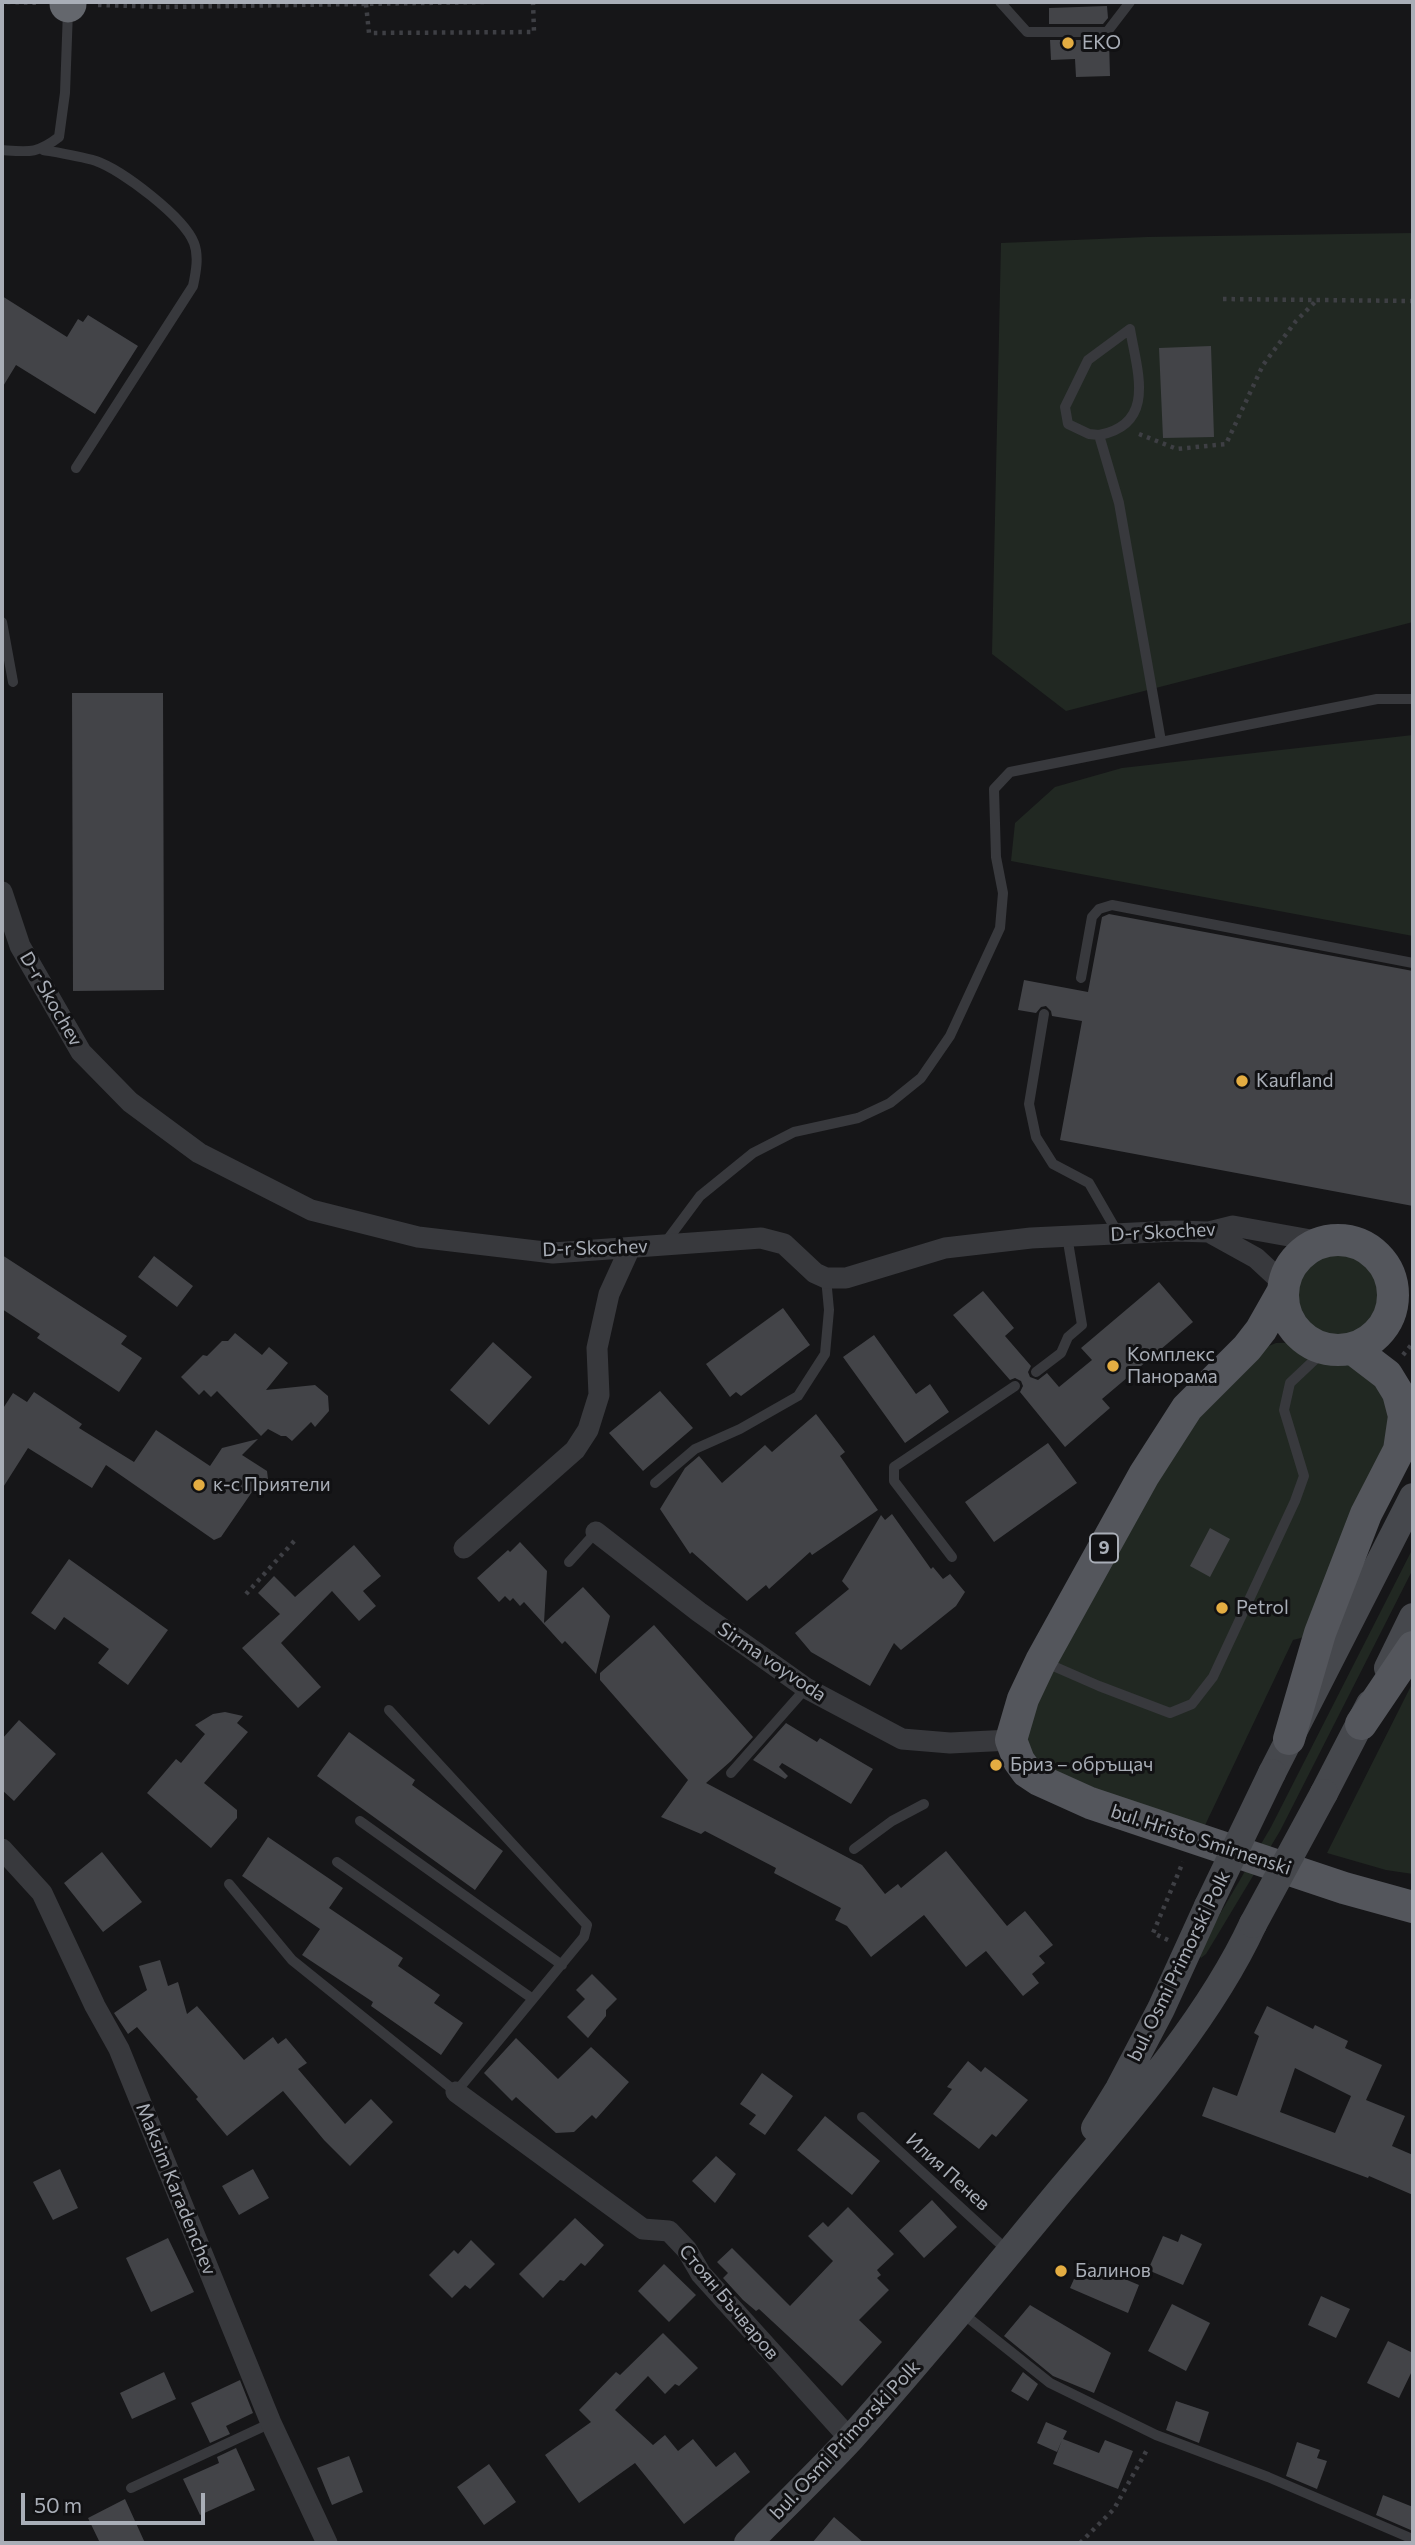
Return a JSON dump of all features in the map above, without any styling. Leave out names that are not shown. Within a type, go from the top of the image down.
[{"type":"main road","points":[[1224,1373],[1257,1351],[1276,1343],[1329,1347],[1373,1338],[1381,1330],[1391,1311],[1393,1289],[1400,1269],[1359,1244],[1347,1240],[1322,1242]]},
{"type":"main road","name":"9","points":[[1010,1740],[1023,1699],[1041,1661],[1144,1475],[1187,1408],[1224,1373],[1261,1330],[1295,1260],[1307,1249],[1322,1242]]},
{"type":"main road","points":[[1283,1288],[1289,1322],[1301,1337],[1329,1347],[1387,1375],[1398,1393],[1404,1416],[1399,1450],[1366,1514],[1320,1633],[1289,1738]]},
{"type":"main road","name":"bul. Osmi Primorski Polk","points":[[1048,2206],[1119,2089],[1161,2009],[1289,1738],[1413,1497]]},
{"type":"main road","name":"bul. Osmi Primorski Polk","points":[[748,2543],[850,2439],[961,2312],[1134,2104],[1210,2001],[1241,1951],[1361,1724],[1413,1617]]},
{"type":"main road","points":[[1361,1724],[1413,1647]]},
{"type":"main road","name":"bul. Hristo Smirnenski","points":[[1010,1740],[1019,1762],[1027,1772],[1090,1803],[1344,1888],[1413,1908]]},
{"type":"street","name":"D-r Skochev","points":[[2,892],[20,946],[81,1052],[130,1102],[199,1153],[311,1210],[418,1237],[553,1252],[761,1238],[784,1244],[815,1273],[826,1278],[846,1278],[945,1248],[1031,1238],[1175,1231],[1209,1232],[1233,1226],[1322,1242]]},
{"type":"street","points":[[1209,1232],[1256,1258],[1283,1288]]},
{"type":"street","points":[[464,1548],[575,1450],[588,1430],[599,1395],[597,1348],[609,1294],[630,1248]]},
{"type":"street","name":"Sirma voyvoda","points":[[596,1532],[699,1612],[806,1688],[902,1739],[950,1743],[1010,1740]]},
{"type":"street","name":"Maksim Karadenchev","points":[[2,1849],[42,1893],[94,2006],[119,2049],[271,2423],[327,2543]]},
{"type":"street","name":"Стоян Бъчваров","points":[[456,2092],[643,2229],[669,2231],[687,2250],[701,2274],[850,2439]]},
{"type":"lane","points":[[1000,2],[1027,32],[1107,32],[1130,2]]},
{"type":"lane","points":[[43,150],[59,136],[65,93],[68,3]]},
{"type":"lane","points":[[2,149],[20,152],[43,150],[96,161],[127,176],[179,222],[194,243],[197,267],[193,285],[76,468]]},
{"type":"lane","points":[[1130,329],[1140,389],[1135,413],[1113,432],[1099,435],[1089,434],[1068,424],[1065,407],[1088,360],[1130,329]]},
{"type":"lane","points":[[1099,435],[1119,503],[1161,741]]},
{"type":"lane","points":[[2,622],[13,682]]},
{"type":"lane","points":[[664,1244],[700,1196],[753,1153],[794,1132],[858,1118],[891,1103],[921,1078],[950,1036],[1000,928],[1003,892],[996,857],[994,789],[1010,772],[1377,699],[1413,699]]},
{"type":"lane","points":[[1080,978],[1092,917],[1099,909],[1111,905],[1413,963]]},
{"type":"lane","points":[[1044,1014],[1029,1104],[1036,1137],[1053,1164],[1089,1183],[1119,1235]]},
{"type":"lane","points":[[1036,1371],[1061,1353],[1068,1337],[1082,1325],[1067,1237]]},
{"type":"lane","points":[[655,1483],[695,1449],[740,1429],[798,1396],[825,1354],[829,1310],[826,1278]]},
{"type":"lane","points":[[1041,1661],[1170,1713],[1192,1704],[1213,1676],[1295,1501],[1304,1476],[1284,1409],[1290,1383],[1329,1347]]},
{"type":"lane","points":[[952,1557],[894,1481],[894,1467],[1015,1386]]},
{"type":"lane","name":"Sirma voyvoda","points":[[569,1562],[596,1532]]},
{"type":"lane","points":[[731,1773],[806,1688]]},
{"type":"lane","points":[[229,1884],[292,1960],[456,2092],[587,1933],[586,1921],[389,1710]]},
{"type":"lane","points":[[854,1849],[881,1828],[924,1804]]},
{"type":"lane","points":[[360,1821],[562,1965]]},
{"type":"lane","points":[[337,1862],[533,1999]]},
{"type":"lane","name":"Илия Пенев","points":[[862,2117],[1010,2253]]},
{"type":"lane","points":[[961,2312],[1049,2383],[1156,2435],[1268,2477],[1408,2537]]},
{"type":"lane","points":[[131,2488],[271,2423]]},
{"type":"path","points":[[7,2],[165,7],[486,2]]},
{"type":"path","points":[[366,4],[369,33],[534,32],[533,2]]},
{"type":"path","points":[[1223,299],[1413,301]]},
{"type":"path","points":[[1121,427],[1177,449],[1226,444],[1263,365],[1296,321],[1317,300]]},
{"type":"path","points":[[246,1594],[297,1538]]},
{"type":"path","points":[[1183,1861],[1153,1933],[1188,1949]]},
{"type":"path","points":[[1080,2543],[1114,2509],[1156,2435]]},
{"type":"shaded area","points":[[1413,233],[1413,622],[1066,711],[992,654],[1001,243],[1147,237]]},
{"type":"shaded area","points":[[1413,735],[1413,936],[1011,861],[1015,823],[1055,787],[1122,768]]},
{"type":"shaded area","points":[[1334,1240],[1366,1249],[1378,1258],[1393,1284],[1394,1299],[1390,1315],[1381,1330],[1353,1349],[1404,1416],[1320,1633],[1293,1640],[1198,1840],[1039,1780],[1015,1720],[1144,1475],[1257,1351],[1276,1343],[1308,1342],[1295,1328],[1287,1313],[1283,1297],[1285,1281],[1291,1267],[1301,1255],[1315,1246]]},
{"type":"shaded area","points":[[1413,1548],[1413,1569],[1280,1831],[1206,1954],[1201,1958],[1197,1953],[1271,1827]]},
{"type":"shaded area","points":[[1413,1682],[1413,1874],[1386,1870],[1327,1853]]},
{"type":"building","points":[[1107,6],[1108,18],[1103,24],[1049,24],[1049,8]]},
{"type":"building","points":[[1050,40],[1109,40],[1110,76],[1076,77],[1075,59],[1051,60]]},
{"type":"building","points":[[2,296],[67,337],[78,319],[83,322],[88,315],[138,346],[95,414],[16,365],[2,388]]},
{"type":"building","points":[[1211,346],[1214,437],[1163,438],[1159,348]]},
{"type":"building","points":[[72,693],[163,693],[164,990],[73,991]]},
{"type":"building","name":"Kaufland","points":[[1109,914],[1413,971],[1413,1206],[1060,1140],[1082,1021],[1052,1016],[1046,1006],[1036,1013],[1018,1010],[1024,980],[1088,992],[1102,917]]},
{"type":"building","points":[[2,1255],[127,1336],[121,1344],[142,1358],[119,1392],[37,1338],[40,1334],[2,1309]]},
{"type":"building","points":[[154,1256],[193,1286],[177,1307],[138,1277]]},
{"type":"building","name":"Комплекс Панорама","points":[[1159,1282],[1193,1322],[1102,1399],[1110,1408],[1065,1447],[1020,1392],[1023,1386],[1021,1381],[1015,1378],[1010,1380],[953,1315],[983,1291],[1014,1328],[1005,1336],[1031,1366],[1028,1372],[1030,1377],[1038,1380],[1047,1373],[1059,1387],[1092,1360],[1081,1348]]},
{"type":"building","points":[[783,1308],[810,1345],[741,1396],[736,1392],[730,1397],[706,1364]]},
{"type":"building","name":"к-с Приятели","points":[[235,1333],[262,1355],[269,1347],[288,1363],[266,1390],[315,1385],[328,1396],[329,1411],[315,1427],[311,1422],[292,1441],[268,1429],[261,1436],[217,1391],[211,1397],[204,1390],[199,1395],[181,1377],[203,1355],[207,1356]]},
{"type":"building","points":[[874,1335],[916,1394],[930,1384],[949,1412],[905,1443],[843,1357]]},
{"type":"building","points":[[493,1342],[532,1377],[489,1425],[450,1390]]},
{"type":"building","points":[[660,1391],[693,1428],[643,1471],[609,1433]]},
{"type":"building","points":[[34,1392],[82,1424],[79,1428],[134,1462],[156,1430],[210,1466],[222,1448],[258,1439],[242,1455],[267,1471],[268,1479],[261,1490],[252,1492],[221,1537],[214,1540],[106,1465],[92,1488],[28,1448],[2,1489],[2,1410],[13,1393],[27,1402]]},
{"type":"building","points":[[816,1414],[845,1452],[840,1456],[878,1510],[812,1555],[810,1552],[769,1589],[766,1585],[747,1601],[692,1552],[690,1554],[660,1509],[685,1468],[699,1456],[722,1483],[765,1445],[772,1452]]},
{"type":"building","points":[[1048,1443],[1077,1483],[994,1542],[965,1502]]},
{"type":"building","points":[[892,1514],[931,1569],[933,1567],[943,1579],[950,1574],[965,1592],[956,1606],[901,1650],[894,1643],[870,1686],[811,1652],[795,1633],[849,1589],[842,1581],[881,1515],[885,1520]]},
{"type":"building","points":[[1210,1528],[1230,1539],[1210,1577],[1190,1566]]},
{"type":"building","points":[[520,1542],[547,1571],[544,1623],[583,1587],[610,1616],[596,1674],[565,1641],[562,1644],[524,1602],[520,1606],[513,1598],[510,1601],[505,1596],[499,1602],[477,1578]]},
{"type":"building","points":[[354,1545],[381,1576],[363,1591],[376,1606],[359,1621],[332,1591],[281,1643],[321,1687],[298,1708],[242,1648],[280,1614],[258,1593],[274,1576],[295,1597]]},
{"type":"building","points":[[69,1559],[168,1630],[128,1685],[98,1663],[109,1649],[64,1617],[55,1630],[31,1613]]},
{"type":"building","points":[[654,1625],[753,1737],[706,1783],[862,1865],[885,1894],[898,1884],[901,1888],[946,1851],[1007,1926],[1025,1911],[1053,1945],[1039,1956],[1045,1963],[1032,1974],[1039,1983],[1023,1996],[986,1951],[966,1967],[924,1915],[871,1957],[847,1926],[835,1920],[841,1908],[774,1873],[776,1868],[705,1831],[701,1834],[661,1817],[688,1780],[600,1680],[600,1673]]},
{"type":"building","points":[[225,1712],[243,1716],[237,1723],[248,1732],[204,1783],[237,1810],[237,1818],[211,1848],[147,1793],[176,1759],[181,1763],[205,1734],[195,1725],[213,1714]]},
{"type":"building","points":[[19,1720],[56,1754],[14,1801],[2,1790],[2,1739]]},
{"type":"building","points":[[786,1723],[817,1742],[820,1738],[873,1769],[851,1804],[782,1763],[779,1767],[788,1776],[785,1779],[753,1760]]},
{"type":"building","points":[[349,1732],[415,1780],[412,1785],[503,1851],[475,1890],[317,1776]]},
{"type":"building","points":[[268,1837],[343,1888],[329,1908],[403,1958],[398,1966],[440,1995],[434,2003],[463,2023],[441,2055],[371,2006],[373,2002],[302,1955],[320,1929],[242,1876]]},
{"type":"building","points":[[102,1852],[142,1902],[103,1932],[64,1883]]},
{"type":"building","points":[[160,1960],[168,1986],[178,1982],[187,2014],[197,2006],[244,2060],[273,2037],[278,2044],[286,2038],[307,2063],[298,2069],[345,2124],[371,2099],[393,2122],[350,2166],[283,2091],[227,2136],[196,2099],[198,2097],[137,2027],[128,2034],[114,2013],[147,1990],[139,1966]]},
{"type":"building","points":[[592,1974],[617,1999],[606,2010],[606,2016],[588,2038],[567,2017],[585,1999],[576,1990]]},
{"type":"building","points":[[1267,2006],[1313,2029],[1315,2025],[1348,2041],[1345,2048],[1382,2065],[1366,2100],[1405,2116],[1392,2146],[1413,2155],[1413,2195],[1369,2176],[1368,2178],[1202,2116],[1213,2087],[1237,2096],[1259,2036],[1254,2033]],"holes":[[[1295,2068],[1351,2096],[1335,2133],[1280,2112]]]},
{"type":"building","points":[[516,2038],[558,2079],[591,2047],[629,2082],[596,2119],[592,2115],[574,2132],[556,2133],[516,2097],[512,2101],[484,2073]]},
{"type":"building","points":[[968,2061],[981,2072],[985,2067],[1028,2100],[996,2137],[992,2134],[979,2149],[933,2114],[952,2089],[947,2087]]},
{"type":"building","points":[[762,2073],[793,2096],[765,2135],[749,2124],[756,2115],[740,2104]]},
{"type":"building","points":[[825,2116],[880,2161],[852,2195],[797,2150]]},
{"type":"building","points":[[716,2156],[736,2174],[715,2203],[692,2181]]},
{"type":"building","points":[[60,2169],[78,2208],[53,2220],[33,2182]]},
{"type":"building","points":[[253,2169],[269,2198],[239,2215],[222,2186]]},
{"type":"building","points":[[932,2200],[957,2227],[924,2258],[899,2231]]},
{"type":"building","points":[[848,2207],[894,2254],[877,2270],[881,2275],[877,2278],[889,2290],[859,2320],[882,2342],[842,2386],[759,2309],[756,2311],[743,2300],[723,2278],[728,2273],[717,2262],[732,2248],[790,2306],[833,2261],[808,2236],[823,2222],[828,2227]]},
{"type":"building","points":[[575,2218],[604,2245],[585,2266],[581,2263],[543,2298],[519,2274]]},
{"type":"building","points":[[1181,2234],[1202,2244],[1183,2285],[1148,2270],[1163,2236],[1178,2242]]},
{"type":"building","points":[[168,2238],[194,2292],[151,2312],[126,2258]]},
{"type":"building","points":[[471,2240],[495,2264],[470,2289],[465,2285],[452,2298],[429,2275],[454,2250],[458,2254]]},
{"type":"building","points":[[1082,2261],[1139,2285],[1128,2313],[1070,2288]]},
{"type":"building","points":[[664,2264],[696,2295],[669,2322],[638,2291]]},
{"type":"building","points":[[1321,2296],[1350,2309],[1336,2338],[1308,2325]]},
{"type":"building","points":[[1172,2304],[1210,2323],[1186,2371],[1148,2351]]},
{"type":"building","points":[[1030,2305],[1111,2353],[1094,2393],[1053,2376],[1004,2336]]},
{"type":"building","points":[[663,2333],[698,2368],[679,2386],[675,2384],[665,2394],[648,2376],[615,2410],[653,2445],[665,2435],[678,2451],[693,2439],[716,2467],[735,2452],[750,2472],[684,2524],[635,2463],[579,2503],[545,2455],[591,2422],[579,2410],[616,2372],[620,2375]]},
{"type":"building","points":[[1388,2341],[1413,2353],[1413,2369],[1399,2398],[1367,2383]]},
{"type":"building","points":[[164,2372],[176,2399],[132,2419],[120,2393]]},
{"type":"building","points":[[1023,2372],[1038,2384],[1028,2401],[1011,2391]]},
{"type":"building","points":[[240,2380],[253,2413],[226,2426],[230,2434],[210,2443],[191,2403]]},
{"type":"building","points":[[1176,2401],[1209,2412],[1199,2443],[1166,2430]]},
{"type":"building","points":[[1046,2422],[1067,2431],[1063,2439],[1099,2453],[1105,2440],[1133,2451],[1118,2489],[1053,2464],[1062,2440],[1057,2452],[1037,2443]]},
{"type":"building","points":[[1297,2442],[1320,2450],[1317,2458],[1327,2461],[1317,2489],[1286,2476]]},
{"type":"building","points":[[236,2448],[255,2490],[200,2515],[183,2479],[219,2463],[217,2457]]},
{"type":"building","points":[[349,2456],[363,2492],[332,2505],[317,2468]]},
{"type":"building","points":[[489,2464],[516,2502],[484,2525],[457,2487]]},
{"type":"building","points":[[1383,2495],[1413,2507],[1413,2531],[1376,2515]]},
{"type":"building","points":[[125,2499],[145,2543],[100,2543],[88,2518]]},
{"type":"building","points":[[834,2517],[864,2543],[812,2543]]},
{"type":"place","name":"EKO","points":[[1068,43]]},
{"type":"place","name":"Kaufland","points":[[1242,1081]]},
{"type":"place","name":"Комплекс Панорама","points":[[1113,1366]]},
{"type":"place","name":"к-с Приятели","points":[[199,1485]]},
{"type":"place","name":"Petrol","points":[[1222,1608]]},
{"type":"place","name":"Бриз – обръщач","points":[[996,1765]]},
{"type":"place","name":"Балинов","points":[[1061,2271]]}]
